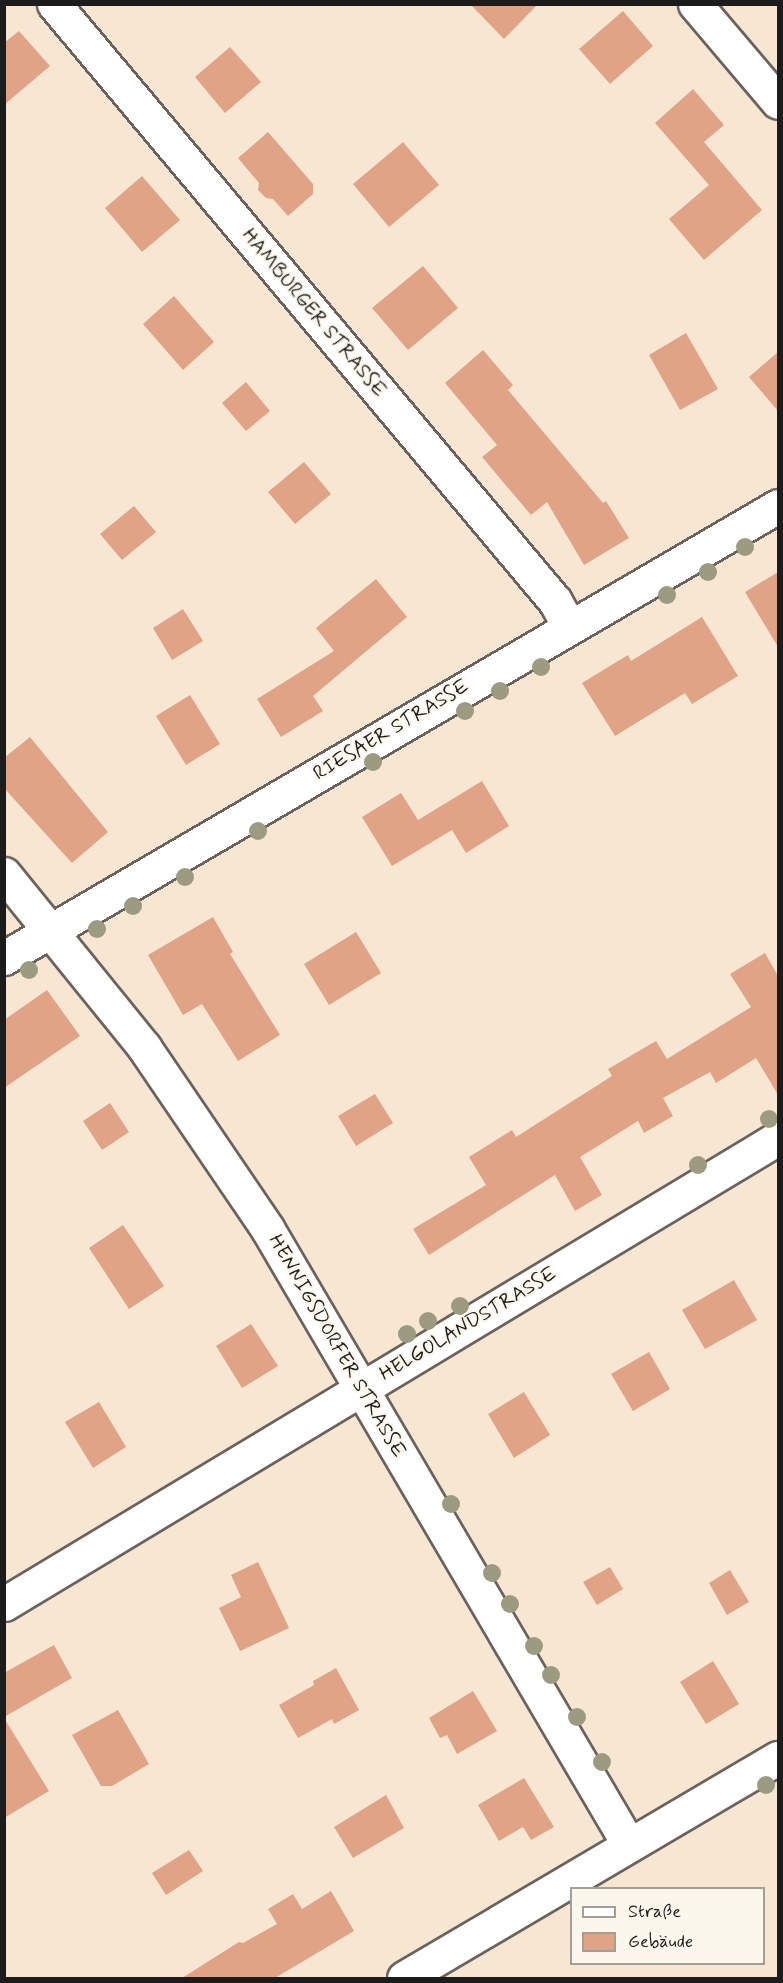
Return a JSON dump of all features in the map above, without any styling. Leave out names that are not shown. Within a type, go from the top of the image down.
[{"type":"street","name":"HAMBURGER STRASSE","points":[[54,4],[555,601],[569,626]]},
{"type":"street","points":[[695,4],[778,102]]},
{"type":"street","name":"RIESAER STRASSE","points":[[4,958],[778,506]]},
{"type":"street","name":"HENNIGSDORFER STRASSE","points":[[4,874],[52,930],[144,1047],[267,1227],[629,1845]]},
{"type":"street","name":"HELGOLANDSTRASSE","points":[[4,1604],[778,1138]]},
{"type":"street","points":[[404,1978],[778,1758]]},
{"type":"building","points":[[470,4],[538,4],[504,39]]},
{"type":"building","points":[[623,11],[653,46],[610,84],[579,49]]},
{"type":"building","points":[[19,31],[50,66],[4,105],[4,43]]},
{"type":"building","points":[[230,47],[261,82],[225,113],[195,77]]},
{"type":"building","points":[[693,89],[724,125],[704,142],[762,210],[704,260],[669,219],[709,185],[655,123]]},
{"type":"building","points":[[268,132],[313,184],[313,194],[288,216],[273,199],[266,198],[258,190],[259,183],[238,158]]},
{"type":"building","points":[[403,142],[439,185],[389,227],[353,184]]},
{"type":"building","points":[[142,176],[180,220],[142,252],[105,208]]},
{"type":"building","points":[[423,266],[458,308],[408,350],[372,308]]},
{"type":"building","points":[[174,296],[214,342],[183,370],[143,324]]},
{"type":"building","points":[[686,333],[718,389],[680,410],[649,355]]},
{"type":"building","points":[[483,350],[513,385],[508,390],[603,503],[606,501],[629,538],[584,565],[547,502],[531,515],[482,457],[497,445],[445,383]]},
{"type":"building","points":[[778,352],[778,411],[749,377]]},
{"type":"building","points":[[246,382],[270,411],[246,431],[222,403]]},
{"type":"building","points":[[304,462],[331,494],[295,524],[268,492]]},
{"type":"building","points":[[134,506],[156,532],[122,560],[100,534]]},
{"type":"building","points":[[778,572],[778,647],[745,592]]},
{"type":"building","points":[[376,579],[407,617],[313,696],[323,711],[281,737],[257,699],[334,651],[316,628]]},
{"type":"building","points":[[183,609],[203,641],[172,660],[153,628]]},
{"type":"building","points":[[702,617],[738,676],[692,704],[685,693],[615,736],[582,683],[628,655],[631,661]]},
{"type":"building","points":[[190,695],[220,744],[186,765],[156,716]]},
{"type":"building","points":[[30,737],[108,832],[72,863],[4,788],[4,758]]},
{"type":"building","points":[[482,781],[509,826],[466,853],[452,830],[392,866],[362,817],[401,793],[418,820]]},
{"type":"building","points":[[213,917],[233,952],[230,954],[280,1035],[238,1061],[202,1004],[183,1015],[148,955]]},
{"type":"building","points":[[356,932],[381,973],[329,1005],[304,964]]},
{"type":"building","points":[[765,953],[778,976],[778,1095],[756,1058],[716,1083],[710,1072],[663,1098],[673,1116],[644,1133],[638,1121],[580,1157],[602,1195],[575,1211],[555,1175],[429,1255],[413,1229],[486,1185],[469,1157],[512,1130],[516,1137],[612,1076],[608,1069],[656,1041],[667,1059],[751,1007],[730,974]]},
{"type":"building","points":[[47,990],[80,1036],[4,1088],[4,1020]]},
{"type":"building","points":[[375,1094],[393,1123],[356,1146],[338,1116]]},
{"type":"building","points":[[110,1103],[129,1132],[102,1150],[83,1121]]},
{"type":"building","points":[[123,1225],[164,1286],[129,1309],[89,1248]]},
{"type":"building","points":[[734,1280],[757,1320],[705,1349],[682,1310]]},
{"type":"building","points":[[251,1324],[278,1366],[242,1388],[216,1346]]},
{"type":"building","points":[[649,1352],[670,1389],[633,1411],[611,1374]]},
{"type":"building","points":[[524,1392],[550,1435],[514,1458],[488,1414]]},
{"type":"building","points":[[99,1402],[126,1447],[93,1468],[65,1422]]},
{"type":"building","points":[[258,1562],[289,1628],[240,1651],[219,1608],[241,1597],[231,1575]]},
{"type":"building","points":[[610,1567],[623,1589],[597,1605],[583,1582]]},
{"type":"building","points":[[730,1570],[749,1602],[727,1615],[709,1583]]},
{"type":"building","points":[[54,1645],[72,1678],[4,1717],[4,1673]]},
{"type":"building","points":[[713,1661],[739,1704],[706,1724],[680,1682]]},
{"type":"building","points":[[336,1668],[359,1710],[334,1724],[332,1719],[298,1738],[279,1705],[314,1685],[313,1681]]},
{"type":"building","points":[[473,1691],[497,1731],[457,1754],[447,1735],[440,1738],[429,1718]]},
{"type":"building","points":[[118,1710],[149,1764],[112,1786],[101,1786],[72,1735]]},
{"type":"building","points":[[4,1718],[49,1791],[4,1818]]},
{"type":"building","points":[[524,1778],[554,1827],[531,1840],[523,1827],[499,1841],[478,1805]]},
{"type":"building","points":[[386,1795],[404,1828],[353,1858],[334,1827]]},
{"type":"building","points":[[189,1850],[203,1871],[166,1895],[152,1873]]},
{"type":"building","points":[[331,1891],[354,1931],[275,1978],[182,1978],[239,1942],[243,1943],[277,1924],[268,1909],[293,1894],[302,1909]]}]
